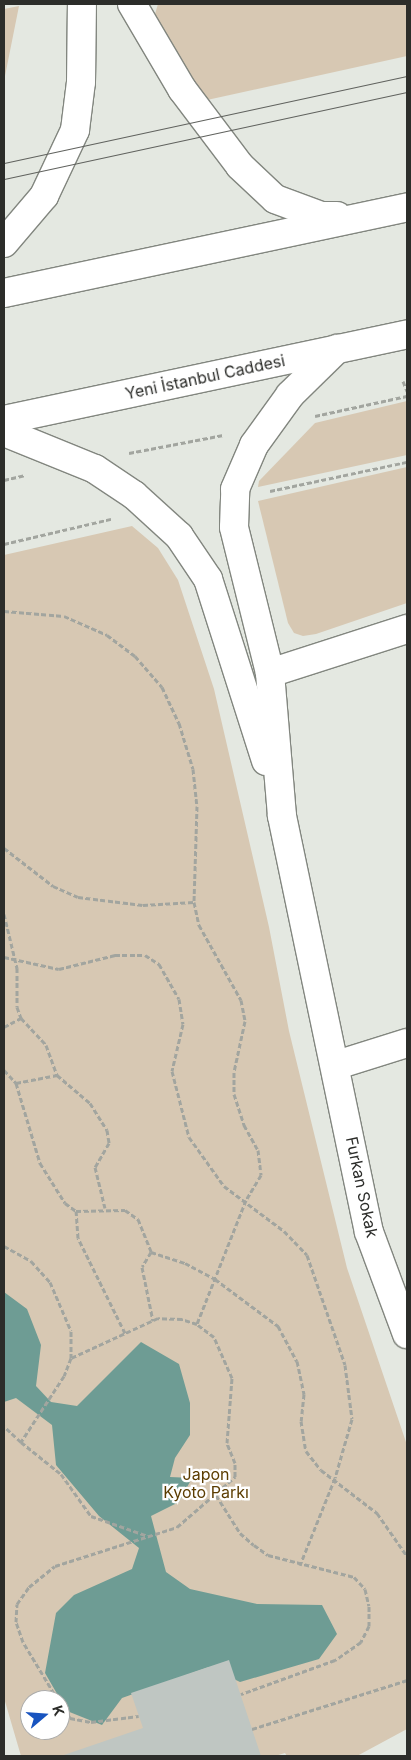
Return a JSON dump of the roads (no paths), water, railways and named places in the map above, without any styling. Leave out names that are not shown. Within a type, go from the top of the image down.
[{"type":"main road","points":[[4,243],[44,196],[75,130],[81,82],[82,4]]},
{"type":"main road","points":[[132,4],[203,120],[256,183],[275,199],[298,210],[321,216],[364,216]]},
{"type":"main road","points":[[4,293],[407,207]]},
{"type":"main road","name":"Yeni İstanbul Caddesi","points":[[4,420],[407,334]]},
{"type":"main road","points":[[282,816],[270,673],[234,527],[235,489],[254,445],[290,395],[336,348]]},
{"type":"main road","points":[[4,432],[83,463],[151,510],[179,536],[208,579],[282,816]]},
{"type":"main road","points":[[270,673],[407,629]]},
{"type":"main road","name":"Furkan Sokak","points":[[282,816],[337,1065],[369,1232],[407,1334]]},
{"type":"main road","points":[[337,1065],[407,1043]]},
{"type":"water","points":[[4,1292],[27,1309],[41,1345],[36,1386],[51,1402],[77,1406],[141,1342],[179,1364],[190,1403],[190,1435],[175,1458],[170,1477],[192,1478],[179,1502],[151,1516],[166,1572],[190,1589],[257,1604],[322,1605],[337,1634],[319,1659],[240,1682],[209,1667],[122,1698],[102,1725],[70,1712],[70,1690],[55,1690],[45,1673],[56,1613],[74,1595],[132,1569],[139,1548],[99,1516],[56,1465],[52,1425],[16,1398],[4,1402]]},
{"type":"tram line","points":[[4,163],[407,76]]},
{"type":"tram line","points":[[4,179],[407,92]]},
{"type":"park label","name":"Japon Kyoto Parkı","points":[[206,1483]]}]
